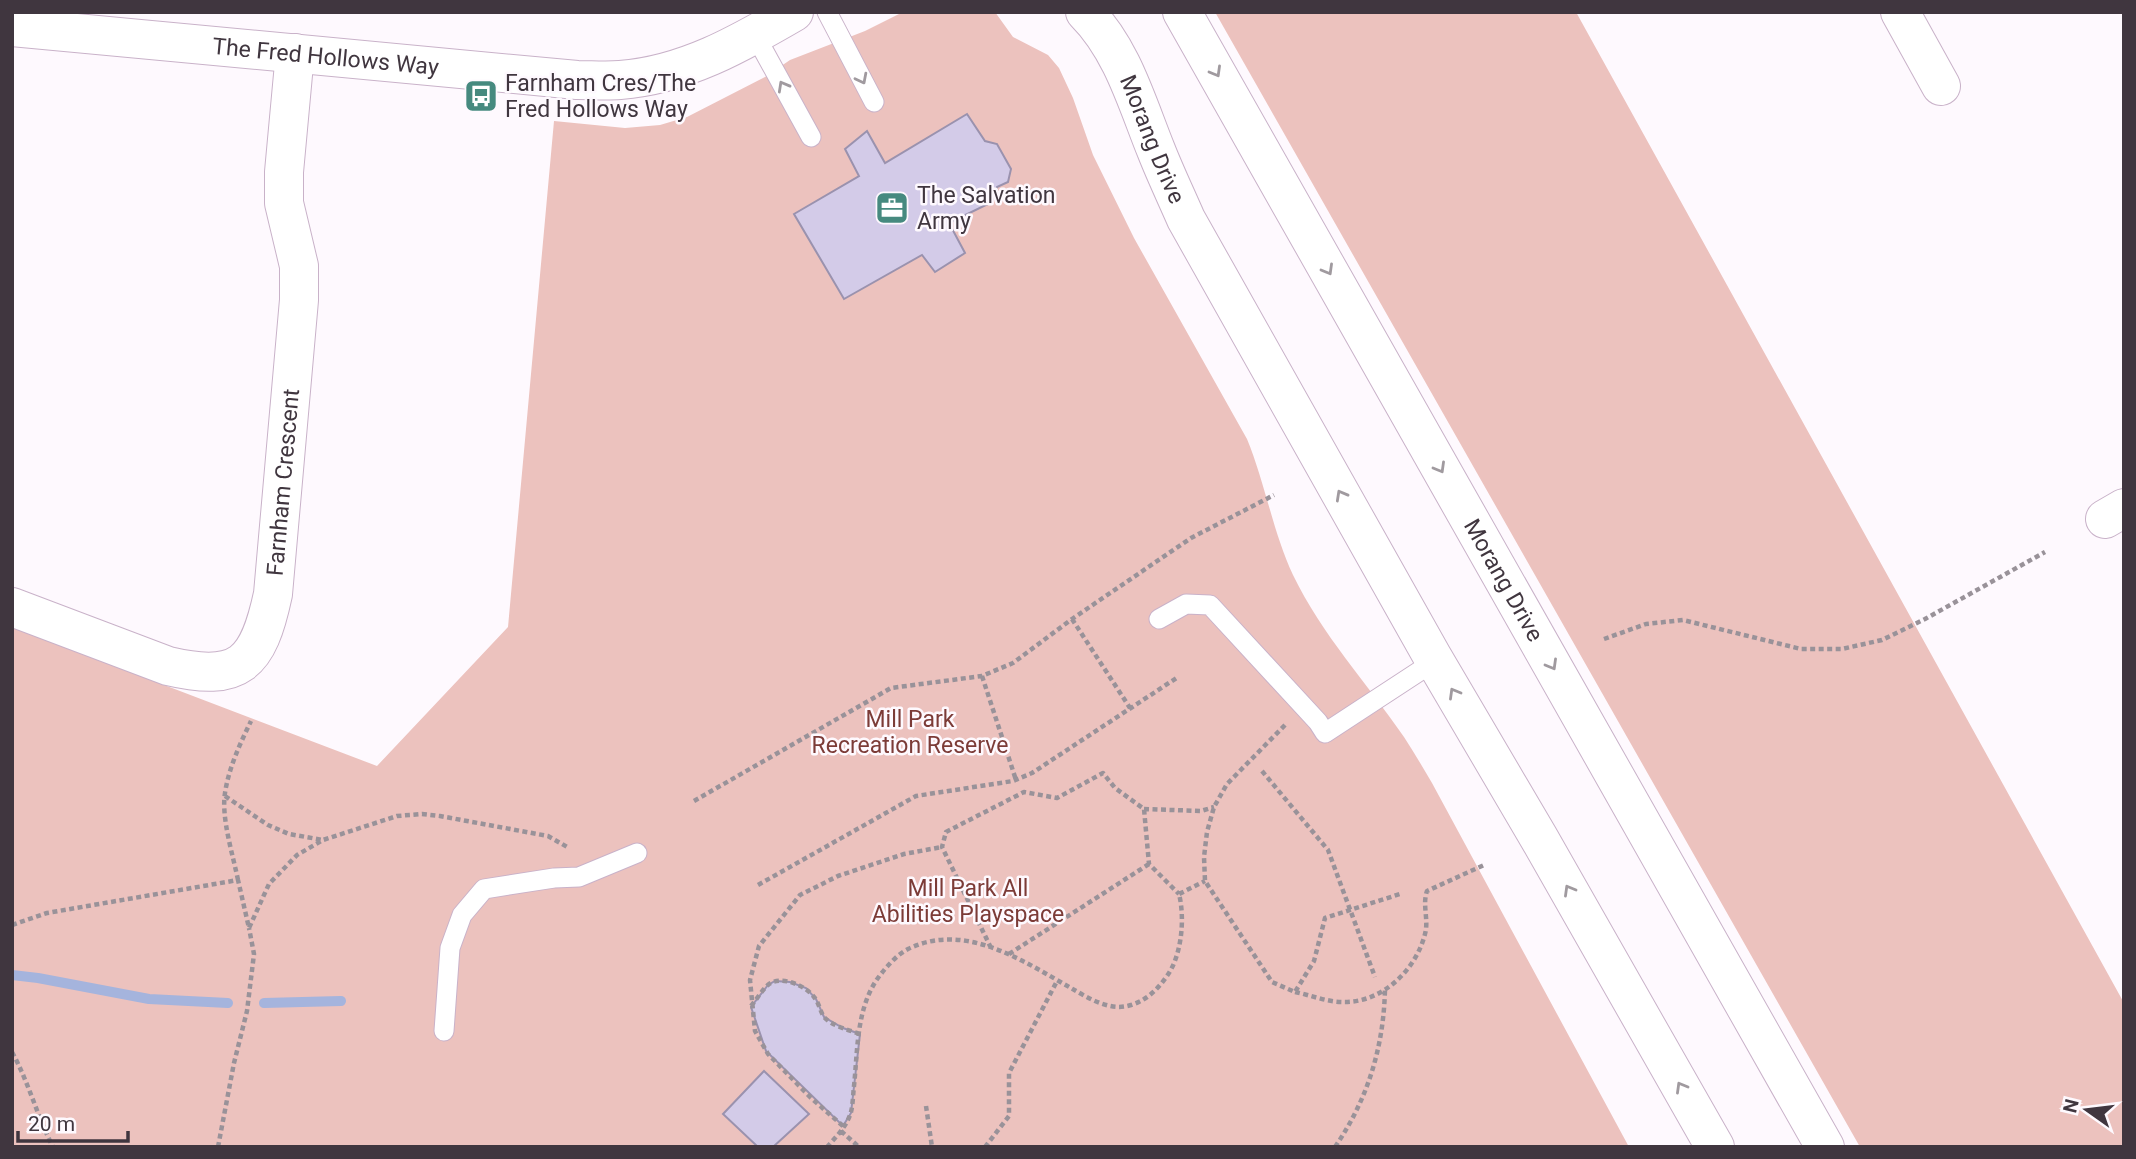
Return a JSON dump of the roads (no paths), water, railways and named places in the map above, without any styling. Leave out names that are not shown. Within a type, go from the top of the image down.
[{"type":"main road","name":"The Fred Hollows Way","points":[[12,27],[577,80],[619,80],[681,68],[723,52],[794,12]]},
{"type":"main road","name":"Morang Drive","points":[[1085,12],[1095,22],[1136,97],[1155,149],[1186,219],[1435,661],[1715,1147]]},
{"type":"main road","name":"Morang Drive","points":[[1182,12],[1825,1147]]},
{"type":"main road","points":[[1900,12],[1941,86]]},
{"type":"main road","name":"Farnham Crescent","points":[[12,607],[167,666],[193,672],[229,669],[245,661],[259,645],[267,624],[273,594],[299,300],[299,266],[284,203],[284,172],[295,53]]},
{"type":"lane","points":[[827,12],[874,102]]},
{"type":"lane","points":[[755,35],[811,137]]},
{"type":"lane","points":[[1159,619],[1186,604],[1210,605],[1318,722],[1325,733],[1435,661]]},
{"type":"lane","points":[[444,1031],[450,948],[462,915],[484,889],[554,878],[579,877],[637,853]]},
{"type":"waterway","points":[[12,975],[149,999],[228,1003]]},
{"type":"waterway","points":[[264,1003],[341,1001]]},
{"type":"place","name":"Farnham Cres/The Fred Hollows Way","points":[[481,96]]},
{"type":"place","name":"The Salvation Army","points":[[892,208]]},
{"type":"park label","name":"Mill Park Recreation Reserve","points":[[910,732]]},
{"type":"park label","name":"Mill Park All Abilities Playspace","points":[[968,901]]}]
